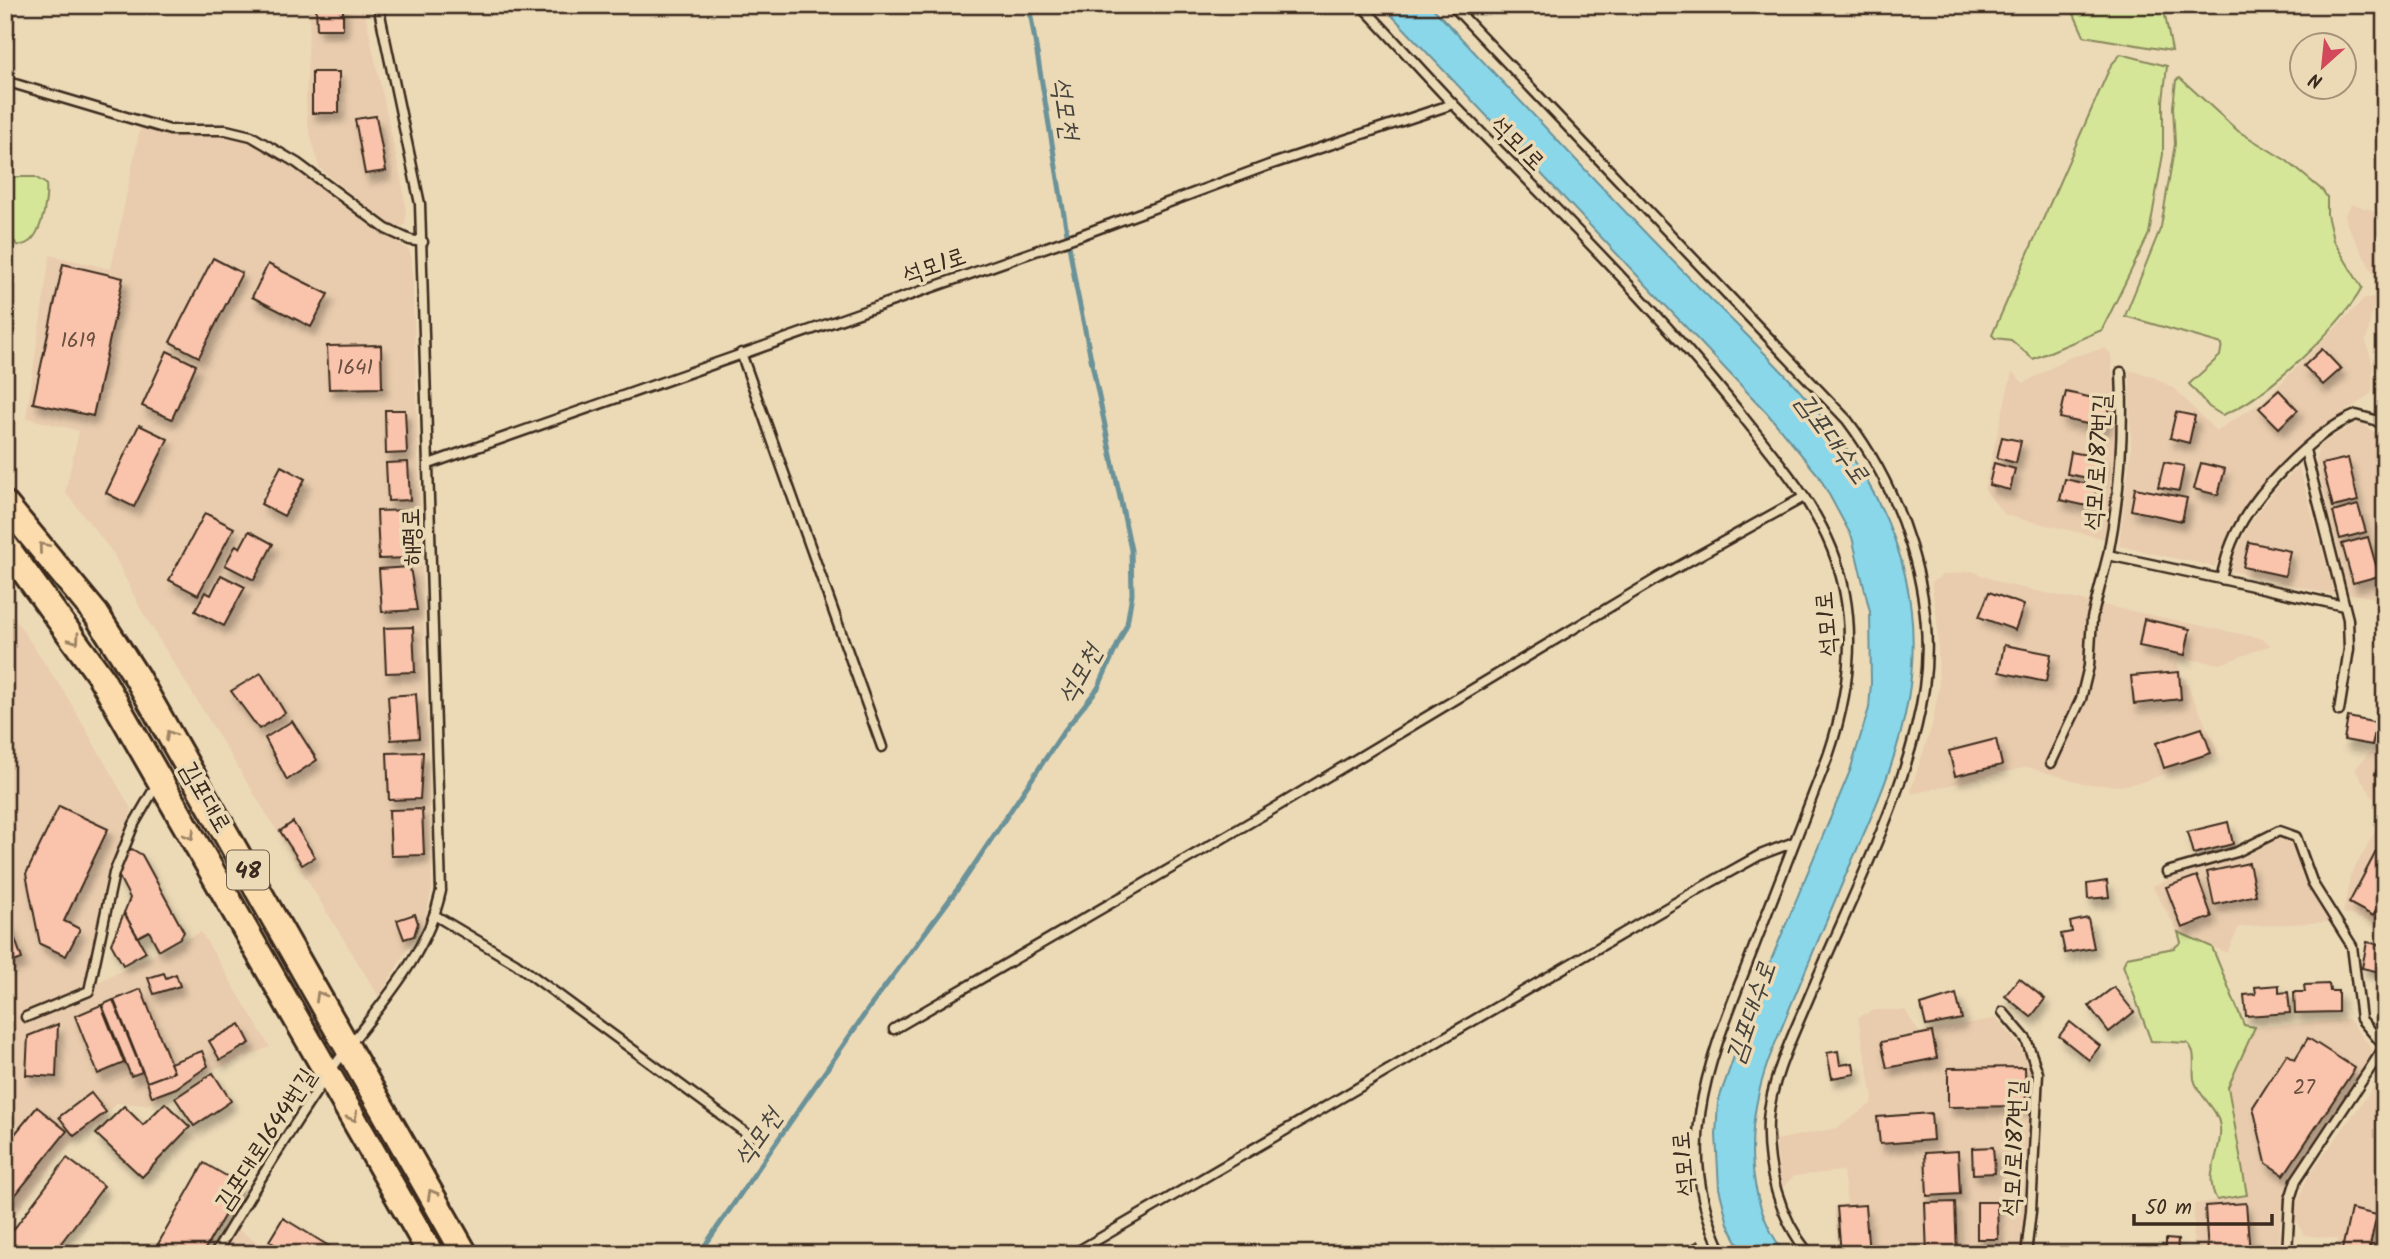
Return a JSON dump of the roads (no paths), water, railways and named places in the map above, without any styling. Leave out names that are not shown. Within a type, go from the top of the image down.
[{"type":"main road","name":"김포대로","points":[[5,504],[96,614],[136,676],[350,1046],[465,1254]]},
{"type":"main road","name":"김포대로","points":[[5,545],[100,676],[158,782],[329,1073],[431,1254]]},
{"type":"main road","points":[[244,928],[261,933],[281,961],[289,962],[298,957]]},
{"type":"lane","name":"해평로","points":[[350,1046],[387,1001],[436,916],[442,872],[432,622],[423,242],[413,160],[379,5]]},
{"type":"lane","name":"석모1로","points":[[1361,5],[1452,104],[1646,302],[1707,372],[1804,497],[1833,550],[1847,604],[1850,639],[1849,669],[1835,734],[1720,1032],[1700,1096],[1696,1147],[1700,1179],[1713,1231],[1723,1254]]},
{"type":"lane","points":[[1452,5],[1847,420],[1879,468],[1902,519],[1922,602],[1926,660],[1924,689],[1896,790],[1802,1013],[1773,1092],[1768,1119],[1773,1175],[1780,1205],[1794,1236],[1809,1254]]},
{"type":"lane","points":[[5,80],[170,130],[226,130],[251,136],[297,163],[386,229],[410,240],[423,242]]},
{"type":"lane","name":"석모1로","points":[[429,464],[1081,235],[1208,186],[1452,104]]},
{"type":"lane","points":[[741,353],[882,747]]},
{"type":"lane","name":"석모1로187번길","points":[[2051,763],[2081,699],[2089,666],[2094,607],[2118,506],[2122,457],[2121,372]]},
{"type":"lane","points":[[2221,579],[2232,541],[2242,522],[2276,478],[2305,450],[2356,415],[2375,419],[2385,427]]},
{"type":"lane","points":[[2305,450],[2344,606],[2349,649],[2339,711]]},
{"type":"lane","points":[[894,1029],[1273,809],[1658,578],[1804,497]]},
{"type":"lane","name":"석모1로187번길","points":[[2108,555],[2344,606]]},
{"type":"lane","name":"김포대로","points":[[26,1017],[89,991],[114,873],[134,824],[158,782]]},
{"type":"lane","points":[[2168,872],[2236,852],[2279,831],[2296,837],[2308,875],[2352,946],[2361,1019],[2385,1046],[2296,1180],[2290,1199],[2287,1254]]},
{"type":"lane","points":[[1073,1254],[1699,889],[1760,855],[1794,842]]},
{"type":"lane","points":[[436,916],[514,963],[750,1136]]},
{"type":"lane","name":"석모1로187번길","points":[[2003,1012],[2026,1039],[2038,1073],[2026,1254]]},
{"type":"lane","name":"김포대로1644번길","points":[[215,1254],[290,1129],[350,1046]]},
{"type":"water","name":"김포대수로","points":[[1382,5],[1430,5],[1632,219],[1803,394],[1844,446],[1878,501],[1901,560],[1912,626],[1904,722],[1875,809],[1769,1059],[1756,1108],[1752,1159],[1755,1184],[1771,1232],[1785,1254],[1743,1254],[1728,1224],[1719,1188],[1716,1135],[1718,1102],[1751,1008],[1850,771],[1869,708],[1870,612],[1852,537],[1819,476],[1767,413]]},
{"type":"waterway","name":"석모천","points":[[699,1254],[869,1008],[962,883],[1064,731],[1098,688],[1127,624],[1132,594],[1131,550],[1076,287],[1029,5]]}]
